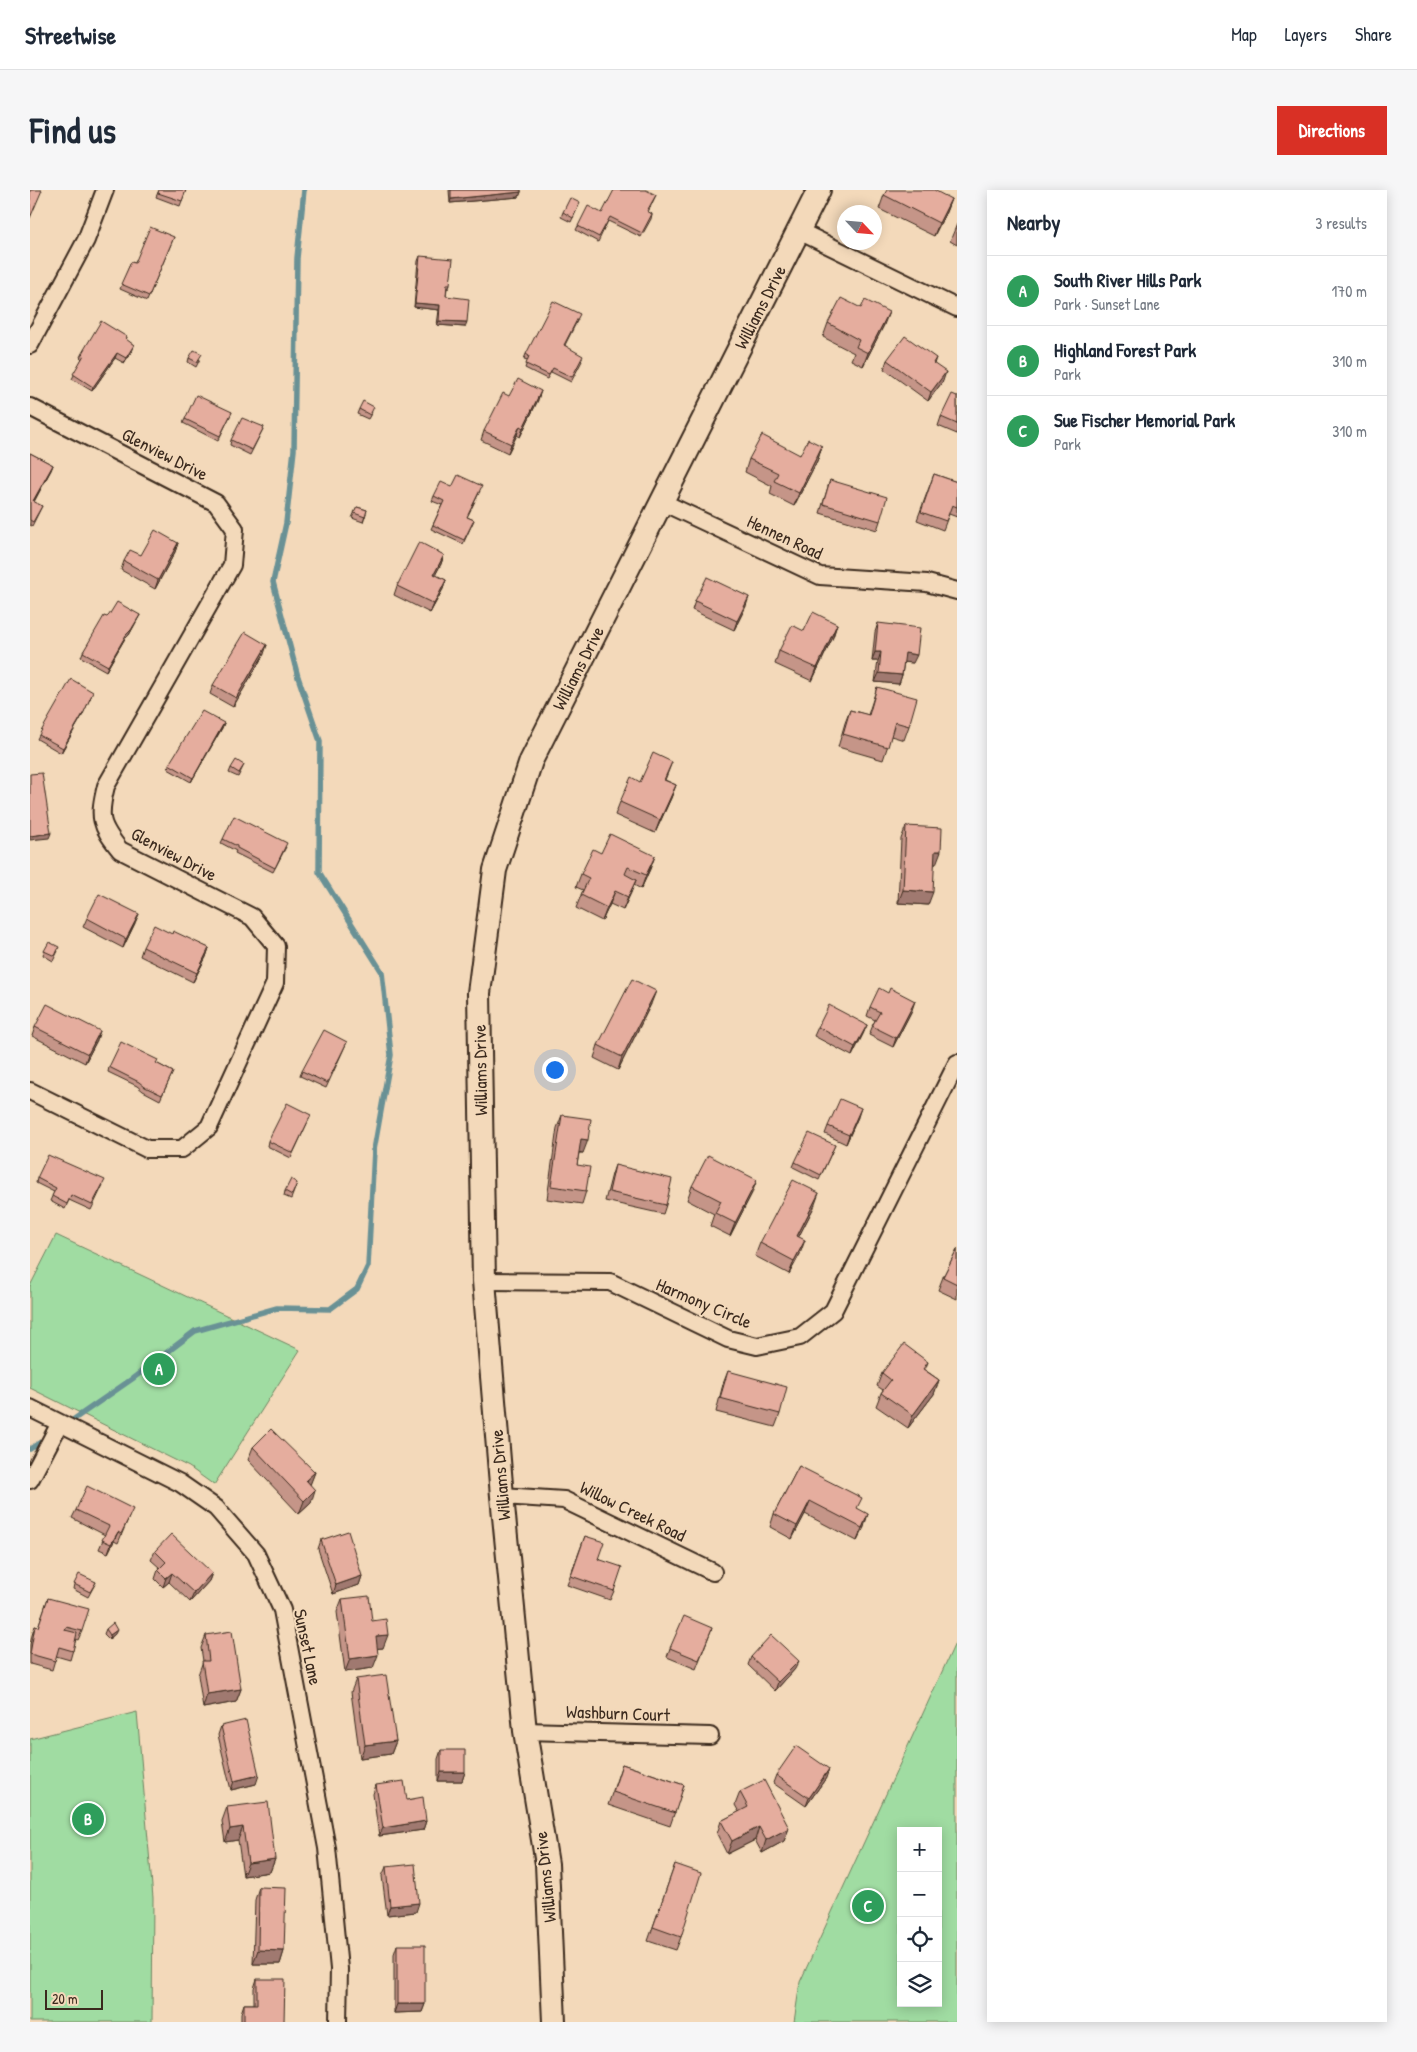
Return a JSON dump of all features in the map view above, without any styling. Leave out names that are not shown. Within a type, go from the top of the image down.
[{"type":"main road","name":"Williams Drive","points":[[554,2022],[547,1864],[525,1731],[502,1496],[484,1281],[479,993],[495,870],[532,761],[819,190]]},
{"type":"street","points":[[30,345],[86,240],[105,190]]},
{"type":"street","points":[[799,231],[957,308]]},
{"type":"street","name":"Glenview Drive","points":[[30,407],[216,503],[235,529],[232,565],[106,786],[100,809],[105,831],[120,850],[252,917],[276,946],[275,983],[209,1127],[182,1149],[147,1149],[30,1091]]},
{"type":"street","name":"Hennen Road","points":[[662,502],[820,576],[927,583],[957,591]]},
{"type":"street","name":"Harmony Circle","points":[[484,1281],[610,1282],[728,1339],[757,1346],[800,1338],[833,1311],[957,1062]]},
{"type":"street","name":"Sunset Lane","points":[[30,1408],[180,1483],[216,1508],[256,1554],[282,1610],[327,1848],[339,1969],[338,2022]]},
{"type":"street","points":[[30,1480],[60,1423]]},
{"type":"street","name":"Willow Creek Road","points":[[502,1496],[564,1500],[713,1572]]},
{"type":"street","name":"Washburn Court","points":[[525,1731],[710,1736]]},
{"type":"green space","points":[[56,1235],[300,1350],[214,1485],[189,1467],[30,1388],[30,1286]]},
{"type":"green space","points":[[957,1639],[957,2022],[794,2022],[800,1982]]},
{"type":"green space","points":[[137,1712],[153,1898],[152,2022],[30,2022],[30,1739]]},
{"type":"building","points":[[30,190],[42,190],[30,218]]},
{"type":"building","points":[[159,190],[186,190],[182,201],[158,193]]},
{"type":"building","points":[[451,190],[521,190],[521,192],[451,199]]},
{"type":"building","points":[[614,190],[646,190],[656,195],[647,211],[652,214],[642,233],[610,217],[599,237],[578,226],[588,206],[602,213]]},
{"type":"building","points":[[887,190],[934,190],[951,199],[939,223],[884,195]]},
{"type":"building","points":[[570,198],[580,203],[573,218],[563,212]]},
{"type":"building","points":[[150,227],[174,237],[149,296],[121,284],[131,262],[135,263]]},
{"type":"building","points":[[420,256],[453,259],[450,284],[447,284],[446,296],[469,299],[467,322],[439,321],[440,305],[415,303]]},
{"type":"building","points":[[841,298],[861,308],[865,300],[889,312],[868,353],[856,347],[859,340],[828,323]]},
{"type":"building","points":[[553,301],[580,314],[564,345],[583,356],[572,377],[553,368],[549,375],[526,364],[529,356],[526,354]]},
{"type":"building","points":[[101,321],[127,337],[126,339],[134,345],[126,358],[117,353],[93,387],[73,374],[84,355],[82,353]]},
{"type":"building","points":[[905,336],[936,358],[933,363],[946,372],[931,392],[887,360]]},
{"type":"building","points":[[194,350],[202,354],[197,362],[189,358]]},
{"type":"building","points":[[518,379],[541,391],[523,428],[520,426],[511,444],[484,431],[503,393],[509,396]]},
{"type":"building","points":[[952,394],[957,396],[957,424],[941,417]]},
{"type":"building","points":[[196,395],[232,412],[220,436],[185,419]]},
{"type":"building","points":[[363,401],[374,407],[370,415],[359,409]]},
{"type":"building","points":[[242,418],[264,427],[252,450],[231,440]]},
{"type":"building","points":[[762,435],[800,455],[808,439],[822,446],[799,493],[774,481],[778,473],[749,459]]},
{"type":"building","points":[[30,453],[53,465],[33,501],[42,506],[33,522],[30,520]]},
{"type":"building","points":[[934,474],[957,482],[957,507],[952,505],[946,521],[921,512]]},
{"type":"building","points":[[458,475],[482,486],[467,517],[474,520],[464,540],[433,525],[444,501],[434,496],[441,482],[452,487]]},
{"type":"building","points":[[830,480],[887,497],[880,521],[823,504]]},
{"type":"building","points":[[357,507],[367,510],[365,517],[354,513]]},
{"type":"building","points":[[155,530],[178,543],[158,580],[124,561],[130,550],[141,555]]},
{"type":"building","points":[[419,542],[444,555],[434,574],[446,580],[434,604],[397,586]]},
{"type":"building","points":[[707,577],[749,597],[737,621],[695,601]]},
{"type":"building","points":[[117,602],[140,615],[108,666],[83,652],[104,616],[107,617],[109,615]]},
{"type":"building","points":[[813,612],[837,624],[817,668],[779,651],[792,625],[804,631]]},
{"type":"building","points":[[878,623],[920,628],[917,655],[905,653],[902,675],[879,673],[881,652],[875,652]]},
{"type":"building","points":[[245,632],[267,645],[236,698],[213,685]]},
{"type":"building","points":[[71,679],[93,692],[84,712],[63,748],[39,735]]},
{"type":"building","points":[[877,687],[917,698],[909,726],[895,722],[888,747],[843,734],[850,710],[869,715]]},
{"type":"building","points":[[202,711],[224,723],[193,778],[169,764]]},
{"type":"building","points":[[653,753],[672,762],[664,780],[676,785],[660,820],[620,802],[631,777],[640,782]]},
{"type":"building","points":[[236,760],[244,765],[239,773],[231,768]]},
{"type":"building","points":[[42,773],[51,833],[30,836],[30,774]]},
{"type":"building","points":[[234,816],[287,843],[275,868],[223,839]]},
{"type":"building","points":[[906,826],[942,828],[941,851],[935,851],[933,892],[903,890]]},
{"type":"building","points":[[610,834],[655,856],[646,875],[628,867],[625,874],[636,880],[628,897],[615,891],[607,908],[581,895],[589,878],[581,874],[593,849],[601,853]]},
{"type":"building","points":[[99,894],[139,914],[126,939],[87,918]]},
{"type":"building","points":[[154,925],[172,934],[173,931],[209,948],[197,973],[143,947]]},
{"type":"building","points":[[49,942],[59,947],[55,956],[44,951]]},
{"type":"building","points":[[632,979],[656,991],[622,1057],[598,1045]]},
{"type":"building","points":[[879,988],[888,993],[890,988],[915,1001],[896,1038],[872,1026],[880,1012],[870,1007]]},
{"type":"building","points":[[47,1004],[100,1031],[88,1054],[35,1027]]},
{"type":"building","points":[[829,1005],[867,1025],[855,1047],[818,1027]]},
{"type":"building","points":[[324,1030],[347,1042],[327,1083],[302,1071]]},
{"type":"building","points":[[121,1042],[158,1060],[156,1063],[173,1072],[162,1095],[109,1067]]},
{"type":"building","points":[[840,1099],[861,1108],[849,1135],[828,1126]]},
{"type":"building","points":[[287,1103],[311,1115],[293,1153],[268,1141]]},
{"type":"building","points":[[562,1115],[591,1119],[588,1140],[581,1139],[577,1165],[590,1167],[586,1191],[551,1186]]},
{"type":"building","points":[[809,1133],[835,1145],[821,1175],[795,1162]]},
{"type":"building","points":[[48,1155],[105,1180],[92,1205],[71,1195],[67,1204],[52,1196],[56,1188],[37,1178]]},
{"type":"building","points":[[708,1155],[757,1180],[735,1223],[715,1213],[721,1201],[692,1186]]},
{"type":"building","points":[[615,1165],[672,1179],[666,1205],[609,1192]]},
{"type":"building","points":[[291,1179],[297,1183],[292,1195],[285,1191]]},
{"type":"building","points":[[793,1180],[819,1193],[797,1236],[805,1240],[794,1261],[760,1243]]},
{"type":"building","points":[[957,1249],[957,1284],[943,1277]]},
{"type":"building","points":[[904,1344],[928,1362],[923,1369],[939,1380],[913,1415],[881,1393],[891,1380],[882,1373]]},
{"type":"building","points":[[728,1371],[787,1387],[780,1414],[720,1398]]},
{"type":"building","points":[[271,1429],[315,1472],[306,1480],[315,1490],[304,1501],[253,1447]]},
{"type":"building","points":[[799,1466],[862,1498],[857,1508],[868,1514],[862,1528],[810,1501],[797,1526],[774,1514]]},
{"type":"building","points":[[87,1486],[133,1509],[121,1534],[118,1532],[111,1544],[102,1540],[109,1526],[76,1510]]},
{"type":"building","points":[[348,1531],[362,1576],[336,1585],[321,1540]]},
{"type":"building","points":[[171,1534],[212,1573],[194,1593],[172,1573],[166,1578],[158,1570],[166,1562],[155,1551]]},
{"type":"building","points":[[585,1536],[604,1542],[598,1559],[622,1567],[614,1591],[571,1576]]},
{"type":"building","points":[[79,1574],[96,1582],[90,1592],[74,1584]]},
{"type":"building","points":[[369,1596],[372,1621],[386,1619],[388,1635],[376,1636],[378,1655],[350,1659],[342,1599]]},
{"type":"building","points":[[48,1598],[89,1609],[82,1631],[66,1627],[65,1630],[77,1633],[73,1651],[59,1647],[55,1661],[30,1654],[35,1626],[38,1627]]},
{"type":"building","points":[[684,1616],[712,1628],[699,1660],[670,1648]]},
{"type":"building","points":[[113,1623],[117,1630],[110,1635],[106,1629]]},
{"type":"building","points":[[232,1631],[241,1689],[207,1694],[202,1661],[209,1661],[206,1635]]},
{"type":"building","points":[[771,1635],[799,1661],[778,1682],[751,1657]]},
{"type":"building","points":[[386,1675],[396,1741],[365,1745],[356,1679]]},
{"type":"building","points":[[246,1720],[259,1775],[234,1781],[221,1726]]},
{"type":"building","points":[[796,1746],[829,1769],[809,1798],[776,1775]]},
{"type":"building","points":[[441,1750],[465,1750],[465,1772],[441,1772]]},
{"type":"building","points":[[622,1764],[684,1785],[675,1813],[613,1792]]},
{"type":"building","points":[[764,1780],[789,1828],[766,1840],[759,1827],[732,1841],[721,1821],[748,1807],[740,1792]]},
{"type":"building","points":[[404,1781],[407,1800],[423,1797],[426,1821],[383,1828],[376,1785]]},
{"type":"building","points":[[268,1802],[275,1859],[248,1863],[243,1827],[230,1829],[227,1807]]},
{"type":"building","points":[[415,1864],[419,1903],[390,1906],[386,1867]]},
{"type":"building","points":[[675,1864],[701,1873],[681,1937],[653,1927]]},
{"type":"building","points":[[259,1887],[286,1888],[284,1951],[258,1950]]},
{"type":"building","points":[[397,1945],[425,1945],[425,2004],[397,2004]]},
{"type":"building","points":[[257,1979],[285,1979],[284,2022],[244,2022],[244,2004],[257,2004]]},
{"type":"waterway","points":[[67,1424],[132,1379],[195,1331],[277,1308],[330,1309],[357,1289],[368,1266],[374,1150],[391,1055],[382,972],[319,872],[320,741],[298,677],[273,582],[286,523],[294,450],[297,258],[304,190]]},
{"type":"waterway","points":[[30,1449],[47,1438]]},
{"type":"place","name":"South River Hills Park","points":[[159,1369]]},
{"type":"place","name":"Highland Forest Park","points":[[88,1819]]},
{"type":"place","name":"Sue Fischer Memorial Park","points":[[868,1906]]}]
